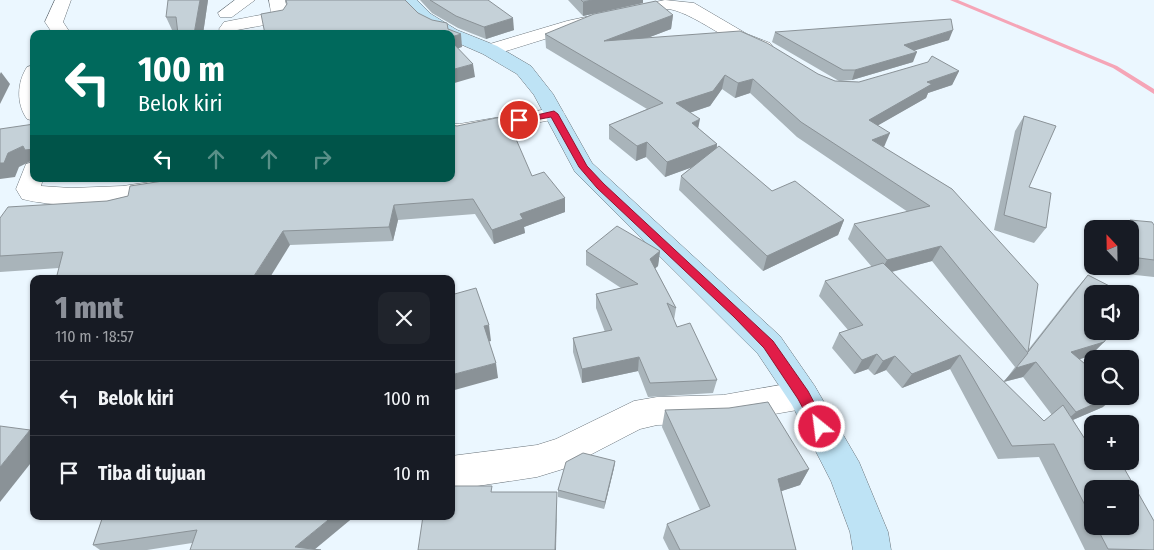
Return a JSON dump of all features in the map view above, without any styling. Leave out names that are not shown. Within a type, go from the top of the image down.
[{"type":"street","points":[[59,30],[54,22],[63,0]]},
{"type":"street","points":[[226,13],[247,0]]},
{"type":"street","points":[[229,30],[230,26],[280,17],[277,0]]},
{"type":"street","points":[[408,0],[425,18],[444,30]]},
{"type":"street","points":[[490,50],[573,25],[669,4],[688,8],[778,56]]},
{"type":"street","points":[[455,36],[512,61],[528,74],[543,94],[583,167],[768,345],[803,395],[846,474],[869,532],[872,550]]},
{"type":"street","points":[[455,130],[554,114]]},
{"type":"street","points":[[30,182],[28,189],[31,193],[71,196],[123,194],[197,182]]},
{"type":"street","points":[[455,461],[507,455],[551,444],[667,407],[745,396],[803,395]]},
{"type":"street","points":[[455,472],[537,461],[562,453],[634,416],[658,411],[723,409],[803,395]]},
{"type":"building","points":[[168,0],[200,0],[195,30],[178,30],[176,17],[166,17]]},
{"type":"building","points":[[286,0],[405,0],[418,13],[432,20],[447,23],[448,29],[451,30],[264,30],[261,14],[283,10],[287,4]]},
{"type":"building","points":[[430,0],[488,0],[513,18],[484,27],[456,16]]},
{"type":"building","points":[[656,1],[673,15],[604,41],[740,31],[767,43],[818,74],[835,81],[859,82],[928,62],[932,56],[959,71],[927,82],[932,84],[869,120],[890,133],[872,140],[952,189],[1038,284],[1028,352],[1088,275],[1107,285],[1084,285],[1084,340],[1105,340],[1071,352],[1084,363],[1084,405],[1092,405],[1076,412],[1036,362],[1016,368],[1028,353],[941,246],[887,260],[854,224],[930,206],[801,122],[753,79],[738,83],[725,75],[713,91],[676,103],[700,119],[692,123],[717,144],[667,162],[647,142],[637,146],[609,125],[663,103],[545,34],[594,14]]},
{"type":"building","points":[[951,19],[953,30],[904,45],[917,52],[855,70],[843,70],[775,32]]},
{"type":"building","points":[[455,45],[473,64],[455,69]]},
{"type":"building","points":[[506,116],[532,176],[544,172],[565,198],[520,214],[523,219],[492,230],[473,199],[394,205],[389,227],[283,231],[255,275],[57,275],[63,252],[0,256],[0,218],[8,207],[107,201],[128,196],[130,186],[156,182],[455,182],[455,126]]},
{"type":"building","points":[[1024,116],[1056,126],[1029,187],[1051,193],[1046,228],[1004,215]]},
{"type":"building","points":[[30,125],[30,149],[25,150],[23,146],[8,153],[4,163],[0,163],[0,129]]},
{"type":"building","points":[[719,146],[772,191],[795,181],[844,220],[767,256],[681,176]]},
{"type":"building","points":[[1139,221],[1152,222],[1154,225],[1154,260],[1139,258]]},
{"type":"building","points":[[617,226],[660,251],[650,259],[676,308],[667,303],[677,327],[690,323],[717,380],[650,383],[639,357],[582,369],[573,338],[612,330],[596,294],[638,284],[586,251]]},
{"type":"building","points":[[883,263],[1044,421],[1063,405],[1084,438],[1084,470],[1125,470],[1131,480],[1084,480],[1084,503],[1054,444],[1012,446],[960,355],[912,374],[895,356],[883,361],[877,354],[862,360],[839,333],[863,325],[825,281]]},
{"type":"building","points":[[476,288],[489,325],[484,326],[496,363],[455,374],[455,294]]},
{"type":"building","points":[[768,402],[809,469],[778,479],[796,550],[680,550],[667,524],[710,506],[665,410],[729,408]]},
{"type":"building","points":[[0,426],[30,430],[0,467]]},
{"type":"building","points":[[583,453],[615,461],[605,502],[558,490],[566,462]]},
{"type":"building","points":[[455,486],[492,486],[491,492],[557,492],[555,550],[418,550],[422,520],[455,520]]},
{"type":"building","points":[[1139,495],[1154,521],[1154,550],[1108,549],[1101,535],[1139,535]]},
{"type":"building","points":[[102,520],[328,520],[295,547],[321,550],[190,550],[197,530],[93,545]]},
{"type":"waterway","points":[[953,0],[1115,67],[1154,92]]},
{"type":"route","points":[[519,120],[554,114],[583,167],[600,186],[738,314],[768,345],[803,395],[820,427]]}]
